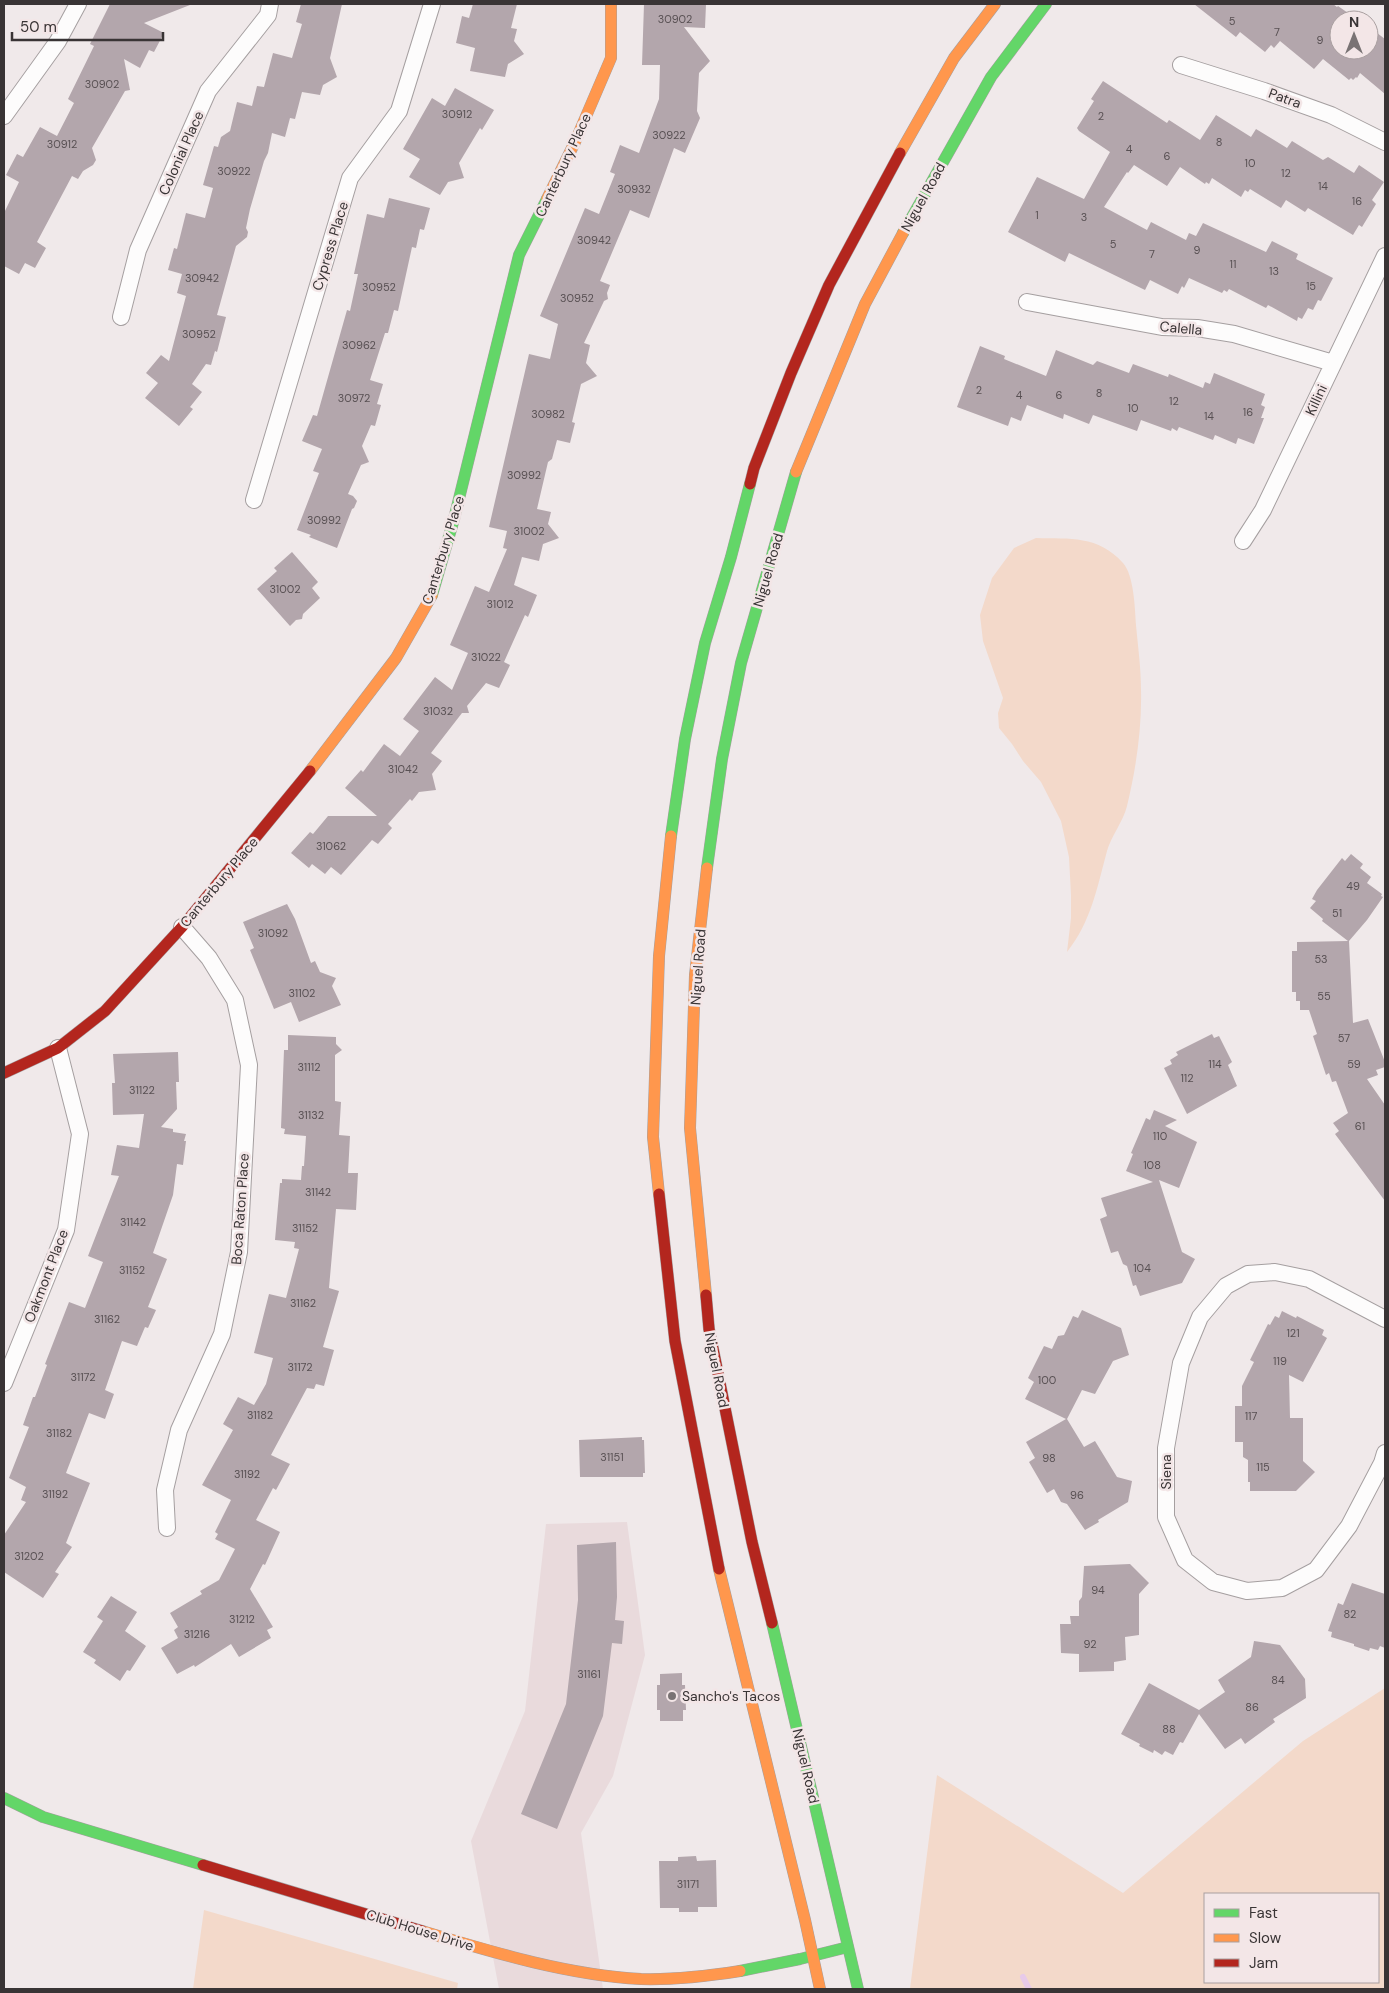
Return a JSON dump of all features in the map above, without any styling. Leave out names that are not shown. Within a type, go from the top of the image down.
[{"type":"main road","name":"Canterbury Place","points":[[4,1073],[58,1048],[105,1011],[182,927],[285,803],[390,666],[431,598],[454,519],[520,255],[575,142],[611,58],[611,4]]},
{"type":"main road","points":[[820,1989],[720,1552],[675,1341],[652,1137],[659,956],[671,839],[685,739],[704,643],[731,557],[754,468],[829,285],[871,204],[954,58],[995,4]]},
{"type":"main road","name":"Niguel Road","points":[[858,1989],[793,1711],[747,1544],[709,1329],[690,1128],[695,975],[708,858],[722,758],[741,662],[767,576],[792,482],[865,304],[991,77],[1046,4]]},
{"type":"main road","name":"Club House Drive","points":[[4,1798],[43,1817],[451,1939],[492,1951],[592,1973],[652,1979],[716,1975],[772,1967],[848,1947]]},
{"type":"street","points":[[4,116],[58,41],[78,4]]},
{"type":"street","name":"Colonial Place","points":[[121,317],[138,250],[208,91],[268,14],[270,4]]},
{"type":"street","name":"Cypress Place","points":[[254,500],[350,178],[399,110],[432,4]]},
{"type":"street","name":"Patra","points":[[1181,64],[1332,115],[1385,142]]},
{"type":"street","name":"Killini","points":[[1243,541],[1263,510],[1385,256]]},
{"type":"street","name":"Calella","points":[[1027,302],[1162,327],[1197,328],[1234,334],[1333,363]]},
{"type":"street","name":"Boca Raton Place","points":[[167,1528],[165,1490],[179,1430],[222,1334],[239,1252],[249,1065],[235,1000],[209,958],[182,927]]},
{"type":"street","name":"Oakmont Place","points":[[4,1383],[66,1230],[80,1134],[58,1048]]},
{"type":"street","name":"Siena","points":[[1385,1319],[1309,1279],[1292,1275],[1275,1272],[1248,1274],[1226,1286],[1200,1316],[1181,1362],[1166,1448],[1166,1517],[1185,1560],[1213,1582],[1247,1591],[1282,1588],[1316,1570],[1350,1526],[1382,1463],[1385,1453]]},
{"type":"shaded area","points":[[1036,538],[1083,540],[1104,547],[1123,563],[1130,576],[1133,592],[1140,666],[1141,704],[1139,734],[1136,763],[1127,806],[1109,845],[1088,917],[1067,952],[1071,918],[1071,895],[1069,857],[1061,821],[1041,782],[999,728],[998,713],[1003,698],[983,641],[980,615],[992,578],[1014,548]]},
{"type":"shaded area","points":[[627,1522],[645,1655],[613,1776],[581,1833],[603,1989],[499,1989],[471,1841],[525,1711],[546,1524]]},
{"type":"shaded area","points":[[1385,1688],[1385,1989],[910,1989],[937,1775],[1123,1893],[1303,1741]]},
{"type":"shaded area","points":[[204,1910],[458,1983],[457,1989],[193,1989]]},
{"type":"building","points":[[110,4],[190,5],[144,23],[164,33],[154,52],[149,50],[140,68],[124,59],[130,90],[125,91],[92,148],[96,160],[93,165],[83,171],[78,179],[72,176],[37,242],[46,248],[35,268],[25,263],[19,274],[4,266],[4,213],[19,182],[6,175],[17,154],[23,157],[40,127],[57,136],[74,103],[68,99],[94,46],[90,44]]},
{"type":"building","points":[[301,4],[342,4],[330,58],[337,77],[323,85],[320,95],[302,92],[295,119],[290,118],[285,137],[272,133],[268,153],[250,209],[246,228],[248,232],[247,237],[236,246],[217,315],[226,317],[217,352],[215,351],[211,365],[206,364],[192,384],[202,392],[190,407],[193,409],[179,426],[145,398],[158,383],[146,373],[161,355],[169,361],[186,296],[177,293],[182,274],[168,270],[174,248],[177,249],[186,213],[205,218],[213,188],[203,185],[214,146],[218,147],[221,137],[230,131],[237,102],[252,106],[257,86],[264,87],[273,53],[292,58],[302,24],[296,22]]},
{"type":"building","points":[[473,4],[517,4],[511,28],[517,29],[514,41],[524,54],[508,64],[505,77],[470,71],[475,48],[456,43],[462,16],[469,18]]},
{"type":"building","points":[[644,4],[706,4],[705,28],[684,27],[710,61],[699,73],[697,111],[700,118],[685,153],[674,148],[649,218],[630,210],[600,281],[610,285],[607,293],[608,299],[604,301],[584,343],[590,345],[586,363],[597,376],[581,384],[572,422],[575,423],[570,443],[557,440],[552,459],[548,462],[537,509],[551,512],[548,524],[559,538],[543,544],[539,561],[522,557],[514,585],[537,595],[528,617],[525,615],[504,662],[510,665],[499,688],[486,683],[467,706],[469,713],[462,713],[431,753],[442,761],[432,774],[436,790],[419,792],[412,801],[410,799],[388,824],[392,828],[378,844],[372,840],[341,875],[331,867],[325,874],[312,864],[309,868],[291,853],[310,832],[313,834],[328,816],[377,816],[345,788],[361,770],[363,772],[384,744],[400,756],[419,731],[403,719],[435,677],[452,690],[468,653],[450,645],[475,586],[489,592],[507,549],[503,548],[507,531],[489,527],[529,354],[550,359],[558,324],[540,316],[585,208],[599,214],[615,174],[610,172],[620,145],[639,153],[659,99],[660,65],[642,65]]},
{"type":"building","points":[[1194,4],[1333,4],[1344,10],[1329,10],[1329,60],[1379,60],[1379,34],[1385,39],[1385,94],[1360,73],[1357,78],[1349,80],[1323,59],[1314,69],[1280,41],[1274,48],[1271,45],[1265,52],[1240,32],[1236,37]]},
{"type":"building","points":[[1103,81],[1167,123],[1169,120],[1200,140],[1216,115],[1251,137],[1256,129],[1287,148],[1292,141],[1323,160],[1328,157],[1354,173],[1359,165],[1384,182],[1372,200],[1376,204],[1362,227],[1359,225],[1353,235],[1308,208],[1305,212],[1286,200],[1281,208],[1250,189],[1248,192],[1245,190],[1241,197],[1212,178],[1209,184],[1206,182],[1205,184],[1180,167],[1167,186],[1134,165],[1127,172],[1104,207],[1147,230],[1151,222],[1186,240],[1189,233],[1196,236],[1203,223],[1266,252],[1272,241],[1298,254],[1296,259],[1333,278],[1321,301],[1318,300],[1313,310],[1308,308],[1302,319],[1298,317],[1297,321],[1268,305],[1266,308],[1229,289],[1227,292],[1224,290],[1222,293],[1189,278],[1184,288],[1182,286],[1178,294],[1150,280],[1145,290],[1069,253],[1065,262],[1008,232],[1037,177],[1084,199],[1110,152],[1077,128],[1094,101],[1091,99]]},
{"type":"building","points":[[455,88],[494,110],[482,130],[480,128],[459,163],[464,178],[448,182],[440,195],[409,177],[420,159],[403,149],[432,98],[445,106]]},
{"type":"building","points":[[389,198],[430,208],[424,230],[420,229],[416,248],[412,247],[398,311],[394,310],[388,333],[385,333],[370,380],[383,384],[377,404],[381,405],[375,426],[371,425],[362,446],[369,462],[361,465],[348,494],[357,501],[337,548],[297,530],[319,473],[313,471],[322,449],[302,441],[313,415],[317,416],[347,310],[350,311],[358,274],[354,274],[367,214],[384,218]]},
{"type":"building","points":[[980,346],[1005,356],[1004,359],[1046,376],[1056,350],[1093,365],[1097,361],[1129,373],[1133,364],[1168,377],[1169,374],[1203,388],[1205,382],[1210,384],[1214,373],[1265,394],[1261,405],[1265,407],[1261,418],[1264,418],[1254,444],[1238,438],[1236,444],[1215,435],[1213,440],[1179,427],[1177,431],[1172,428],[1171,431],[1141,420],[1137,431],[1093,415],[1089,424],[1064,414],[1063,419],[1027,405],[1021,421],[1011,417],[1008,426],[957,407]]},
{"type":"building","points":[[292,552],[318,582],[312,588],[320,598],[303,614],[302,619],[296,620],[290,626],[257,589],[277,571],[274,568]]},
{"type":"building","points":[[1351,854],[1363,864],[1360,868],[1371,877],[1367,883],[1382,894],[1381,896],[1383,897],[1349,941],[1353,1023],[1368,1019],[1385,1062],[1385,1067],[1376,1070],[1378,1075],[1367,1079],[1385,1105],[1385,1201],[1335,1134],[1339,1131],[1333,1123],[1348,1113],[1336,1081],[1332,1082],[1329,1073],[1326,1075],[1313,1036],[1317,1034],[1309,1010],[1300,1010],[1300,1001],[1296,1001],[1296,992],[1292,992],[1292,951],[1297,951],[1297,942],[1348,941],[1322,921],[1323,919],[1310,908],[1316,901],[1312,899],[1317,890],[1342,858],[1345,861]]},
{"type":"building","points":[[287,904],[295,919],[311,963],[315,961],[320,972],[336,978],[332,986],[341,1005],[299,1022],[291,1002],[274,1009],[250,950],[254,948],[243,922]]},
{"type":"building","points":[[1212,1034],[1214,1038],[1219,1036],[1232,1062],[1228,1065],[1237,1086],[1187,1114],[1164,1068],[1172,1064],[1170,1060],[1178,1055],[1176,1052]]},
{"type":"building","points":[[288,1035],[336,1037],[336,1044],[342,1050],[335,1055],[335,1101],[341,1102],[339,1135],[350,1136],[348,1173],[358,1173],[356,1210],[336,1209],[329,1288],[339,1291],[323,1347],[334,1350],[324,1386],[316,1384],[314,1389],[307,1388],[271,1455],[290,1464],[276,1490],[273,1488],[256,1520],[280,1532],[265,1565],[263,1564],[250,1589],[273,1627],[267,1630],[271,1638],[239,1657],[231,1644],[195,1667],[194,1665],[177,1674],[161,1648],[178,1638],[174,1630],[178,1627],[170,1613],[202,1594],[200,1591],[219,1580],[235,1549],[215,1539],[218,1534],[215,1532],[231,1500],[202,1485],[233,1430],[223,1424],[238,1397],[254,1405],[266,1384],[273,1358],[254,1353],[269,1294],[286,1298],[299,1249],[294,1248],[295,1242],[275,1240],[280,1183],[282,1183],[282,1179],[301,1180],[306,1136],[284,1134],[285,1129],[281,1128],[284,1050],[288,1050]]},
{"type":"building","points":[[178,1052],[179,1082],[176,1082],[177,1109],[161,1127],[173,1129],[173,1132],[186,1134],[184,1141],[186,1141],[183,1165],[177,1164],[173,1195],[153,1253],[167,1259],[148,1307],[156,1310],[148,1328],[145,1327],[137,1346],[122,1341],[105,1390],[114,1394],[105,1419],[89,1413],[66,1473],[90,1483],[66,1543],[72,1547],[55,1572],[59,1574],[43,1598],[4,1572],[4,1535],[26,1502],[21,1500],[26,1487],[9,1478],[29,1427],[23,1425],[69,1302],[85,1308],[103,1262],[88,1256],[119,1176],[111,1175],[117,1145],[139,1148],[144,1114],[113,1115],[112,1083],[115,1083],[113,1054]]},
{"type":"building","points":[[1154,1110],[1177,1120],[1165,1126],[1197,1142],[1179,1188],[1159,1180],[1182,1252],[1195,1259],[1182,1283],[1140,1296],[1136,1285],[1133,1286],[1127,1266],[1123,1264],[1118,1251],[1111,1253],[1100,1219],[1107,1216],[1101,1198],[1153,1182],[1126,1171],[1133,1154],[1131,1153],[1146,1118],[1150,1120]]},
{"type":"building","points":[[1082,1310],[1121,1328],[1129,1355],[1113,1361],[1095,1394],[1082,1390],[1067,1419],[1084,1447],[1095,1441],[1117,1477],[1132,1481],[1128,1502],[1085,1530],[1067,1504],[1061,1502],[1054,1489],[1047,1493],[1029,1462],[1035,1458],[1026,1442],[1066,1419],[1025,1399],[1034,1382],[1028,1378],[1044,1346],[1052,1349],[1058,1336],[1064,1335],[1073,1316],[1078,1318]]},
{"type":"building","points":[[1282,1311],[1296,1318],[1297,1316],[1324,1330],[1322,1335],[1327,1338],[1303,1382],[1289,1375],[1290,1418],[1303,1418],[1303,1461],[1315,1472],[1296,1491],[1250,1491],[1248,1460],[1243,1457],[1243,1442],[1235,1442],[1235,1406],[1242,1406],[1242,1386],[1254,1362],[1250,1360],[1268,1324],[1270,1325],[1275,1316],[1279,1318]]},
{"type":"building","points":[[642,1437],[642,1440],[644,1440],[645,1473],[643,1473],[643,1477],[580,1477],[579,1440]]},
{"type":"building","points":[[616,1542],[617,1597],[615,1620],[624,1621],[622,1644],[612,1643],[603,1716],[557,1829],[521,1814],[566,1704],[578,1600],[577,1545]]},
{"type":"building","points":[[1130,1564],[1149,1583],[1139,1594],[1139,1635],[1125,1637],[1126,1660],[1114,1662],[1114,1671],[1079,1672],[1079,1654],[1061,1653],[1060,1624],[1071,1624],[1070,1616],[1079,1616],[1084,1566]]},
{"type":"building","points":[[1352,1583],[1385,1594],[1385,1648],[1380,1646],[1378,1650],[1370,1648],[1369,1651],[1331,1637],[1332,1632],[1328,1631],[1338,1603],[1343,1605]]},
{"type":"building","points":[[111,1596],[137,1612],[125,1631],[146,1646],[130,1671],[127,1670],[120,1681],[94,1663],[96,1660],[83,1652],[103,1621],[97,1617]]},
{"type":"building","points":[[1254,1641],[1280,1645],[1305,1679],[1306,1698],[1273,1719],[1275,1722],[1245,1744],[1241,1738],[1225,1749],[1199,1714],[1183,1743],[1180,1742],[1173,1755],[1165,1751],[1162,1755],[1154,1750],[1153,1753],[1121,1734],[1149,1683],[1199,1710],[1225,1692],[1218,1680],[1251,1657]]},
{"type":"building","points":[[682,1673],[682,1685],[685,1685],[686,1710],[683,1710],[683,1721],[660,1721],[660,1710],[657,1710],[657,1685],[660,1685],[660,1674]]},
{"type":"building","points":[[696,1856],[697,1861],[716,1860],[717,1907],[698,1907],[698,1912],[679,1912],[679,1908],[660,1908],[659,1861],[678,1861],[678,1857]]},
{"type":"waterway","points":[[1023,1977],[1029,1989]]},
{"type":"traffic: fast","points":[[903,233],[991,77],[1046,4]]},
{"type":"traffic: fast","points":[[432,595],[454,519],[519,255],[547,199]]},
{"type":"traffic: fast","points":[[707,868],[722,759],[741,663],[796,472]]},
{"type":"traffic: fast","points":[[671,836],[685,739],[705,643],[731,557],[750,484]]},
{"type":"traffic: fast","points":[[772,1623],[858,1989]]},
{"type":"traffic: fast","points":[[4,1798],[43,1817],[203,1865]]},
{"type":"traffic: fast","points":[[740,1971],[848,1947]]},
{"type":"traffic: slow","points":[[547,199],[575,142],[611,58],[611,4]]},
{"type":"traffic: slow","points":[[900,153],[954,58],[995,4]]},
{"type":"traffic: slow","points":[[796,472],[865,304],[903,233]]},
{"type":"traffic: slow","points":[[310,771],[396,658],[432,595]]},
{"type":"traffic: slow","points":[[659,1194],[653,1137],[659,956],[671,836]]},
{"type":"traffic: slow","points":[[706,1295],[690,1128],[695,975],[707,868]]},
{"type":"traffic: slow","points":[[719,1569],[805,1920],[820,1989]]},
{"type":"traffic: slow","points":[[422,1931],[475,1947],[558,1968],[613,1977],[666,1979],[740,1971]]},
{"type":"traffic: jam","points":[[750,484],[754,468],[791,373],[829,285],[900,153]]},
{"type":"traffic: jam","points":[[4,1073],[58,1048],[105,1011],[182,927],[310,771]]},
{"type":"traffic: jam","points":[[659,1194],[675,1341],[719,1569]]},
{"type":"traffic: jam","points":[[706,1295],[709,1329],[752,1542],[772,1623]]},
{"type":"traffic: jam","points":[[203,1865],[422,1931]]},
{"type":"place","name":"Sancho's Tacos","points":[[672,1696]]}]
